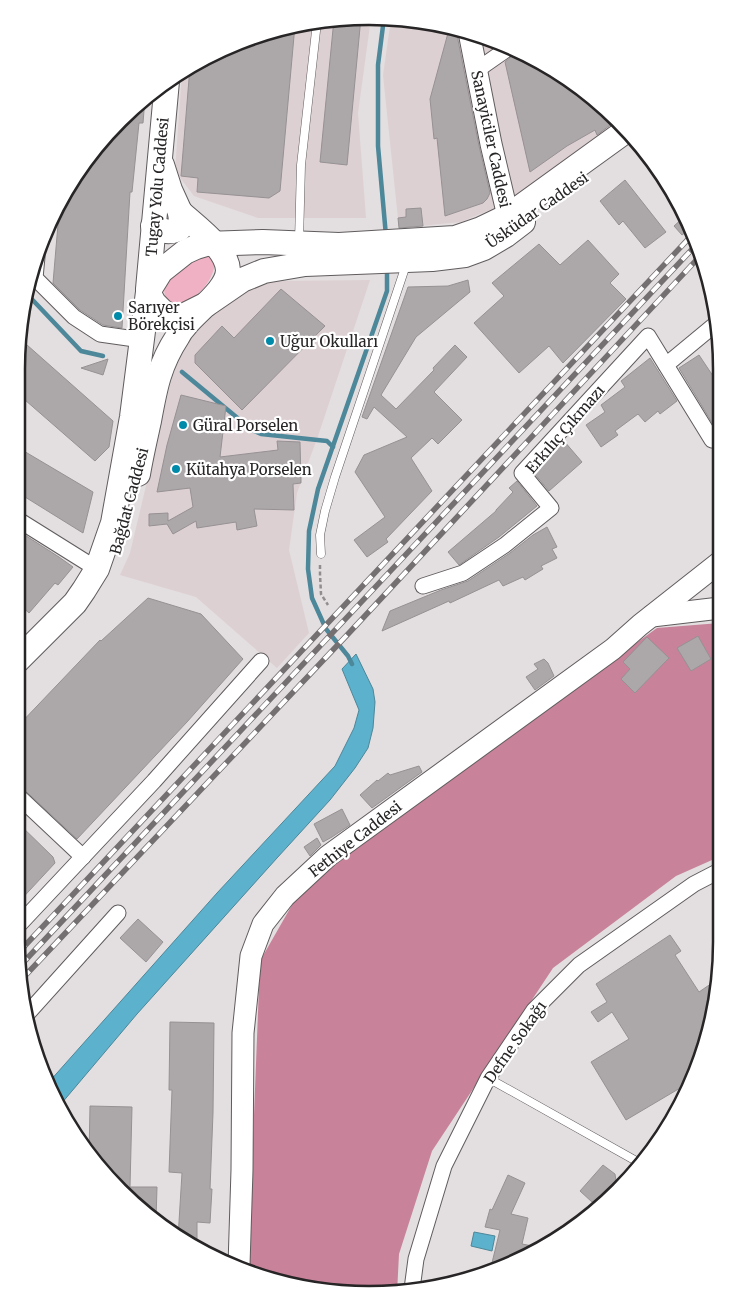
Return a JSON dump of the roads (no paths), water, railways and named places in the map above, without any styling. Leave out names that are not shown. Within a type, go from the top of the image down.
[{"type":"main road","name":"Tugay Yolu Caddesi","points":[[148,292],[166,92]]},
{"type":"main road","name":"Üsküdar Caddesi","points":[[402,254],[481,229],[508,216],[621,135]]},
{"type":"main road","name":"Üsküdar Caddesi","points":[[402,254],[446,258],[484,248],[506,235],[630,144]]},
{"type":"main road","points":[[154,226],[163,231],[173,231],[178,229],[182,221],[160,159]]},
{"type":"main road","points":[[180,212],[263,242]]},
{"type":"main road","points":[[180,212],[214,244]]},
{"type":"main road","name":"Bağdat Caddesi","points":[[25,647],[75,603],[97,569],[113,523],[132,417],[148,292],[161,271],[176,258],[196,247],[214,244],[299,243],[339,254],[402,254]]},
{"type":"main road","name":"Bağdat Caddesi","points":[[25,672],[82,616],[104,584],[120,543],[133,497],[157,378],[168,353],[185,325],[207,304],[227,277],[225,259],[214,244]]},
{"type":"main road","name":"Bağdat Caddesi","points":[[148,292],[154,303],[163,312],[174,317],[185,315],[207,304],[242,280],[264,272],[305,264],[339,254]]},
{"type":"street","name":"Sanayiciler Caddesi","points":[[471,40],[491,144],[508,216]]},
{"type":"street","points":[[477,70],[503,52]]},
{"type":"street","points":[[37,280],[74,317],[100,334],[142,340]]},
{"type":"street","points":[[666,365],[710,328]]},
{"type":"street","name":"Erkılıç Çıkmazı","points":[[423,586],[463,573],[505,545],[551,508],[522,473],[648,336],[713,439]]},
{"type":"street","points":[[25,524],[97,569]]},
{"type":"street","name":"Fethiye Caddesi","points":[[239,1261],[243,1033],[251,956],[263,924],[285,896],[328,856],[614,649],[640,625],[713,568]]},
{"type":"street","points":[[652,616],[713,609]]},
{"type":"street","points":[[25,918],[154,781],[261,661]]},
{"type":"street","points":[[25,802],[83,857]]},
{"type":"street","name":"Defne Sokağı","points":[[413,1283],[416,1259],[444,1166],[488,1078],[534,1010],[579,965],[694,884],[713,874]]},
{"type":"street","points":[[32,1009],[118,913]]},
{"type":"lane","points":[[299,243],[301,165],[316,29]]},
{"type":"lane","points":[[321,554],[320,535],[332,486],[402,254]]},
{"type":"lane","points":[[488,1078],[635,1160]]},
{"type":"water","points":[[356,654],[373,689],[375,702],[373,728],[368,748],[330,800],[137,1014],[64,1101],[53,1078],[217,893],[335,766],[354,728],[359,710],[342,669]]},
{"type":"water","points":[[474,1232],[495,1236],[492,1251],[471,1246]]},
{"type":"waterway","points":[[383,26],[378,65],[378,146],[386,236]]},
{"type":"waterway","points":[[352,664],[348,656],[326,629],[312,598],[308,569],[309,531],[318,489],[387,291],[387,269]]},
{"type":"waterway","points":[[32,300],[81,351],[103,356]]},
{"type":"waterway","points":[[182,372],[252,430],[261,434],[327,441],[333,447]]},
{"type":"railway","points":[[25,945],[688,239]]},
{"type":"railway","points":[[26,960],[692,250]]},
{"type":"railway","points":[[27,974],[349,633],[696,261]]},
{"type":"place","name":"Sarıyer Börekçisi","points":[[118,316]]},
{"type":"place","name":"Uğur Okulları","points":[[270,341]]},
{"type":"place","name":"Güral Porselen","points":[[183,425]]},
{"type":"place","name":"Kütahya Porselen","points":[[176,469]]}]
